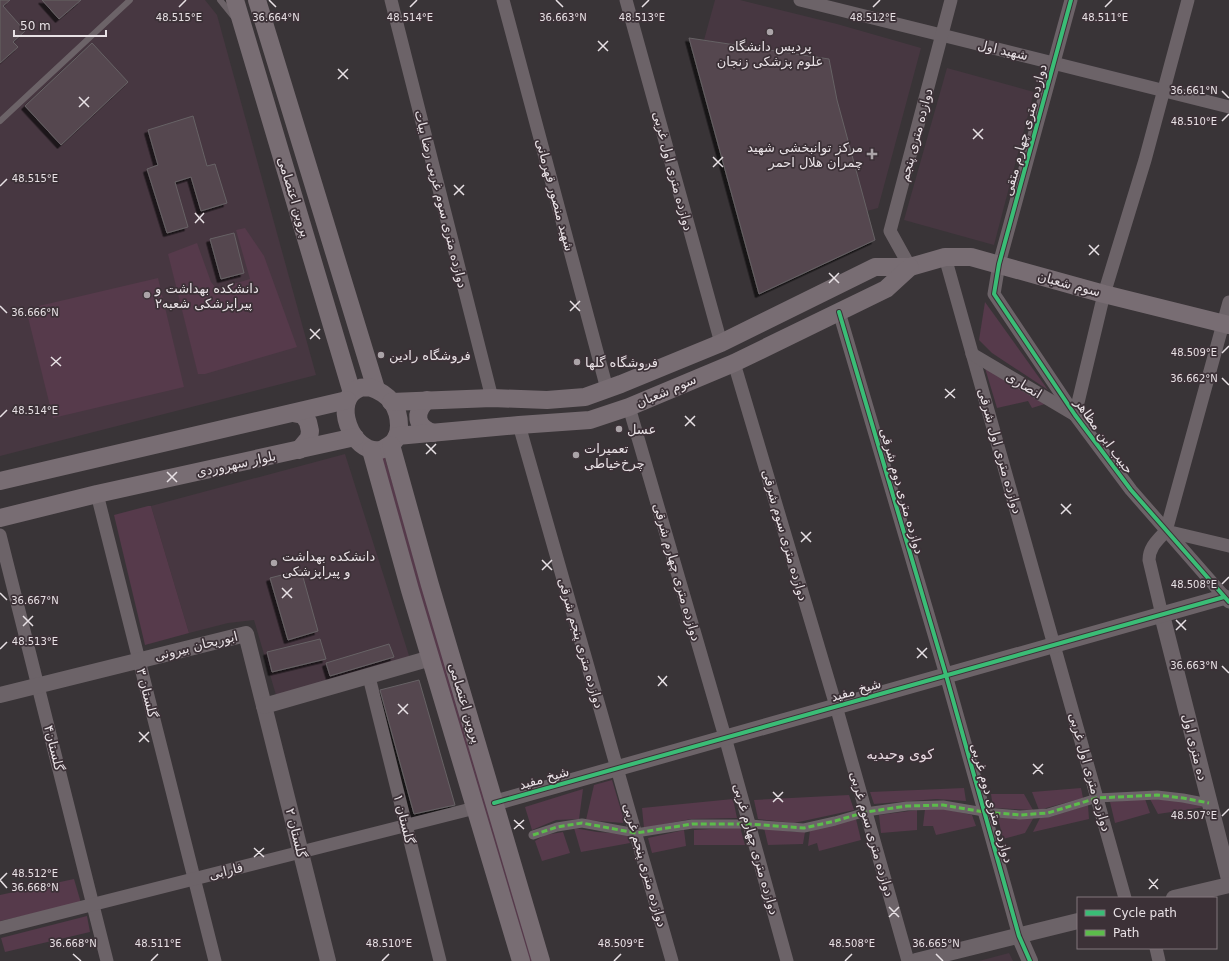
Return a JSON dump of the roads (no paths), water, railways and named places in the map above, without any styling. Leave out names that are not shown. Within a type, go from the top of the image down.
[{"type":"main road","name":"پروین اعتصامی","points":[[235,0],[350,397]]},
{"type":"main road","name":"پروین اعتصامی","points":[[257,0],[376,389]]},
{"type":"main road","name":"سوم شعبان","points":[[391,402],[492,398],[547,400],[585,396],[607,389],[721,343],[875,267],[910,267],[945,256],[971,257],[1104,294],[1226,324]]},
{"type":"main road","name":"سوم شعبان","points":[[394,440],[433,433],[590,420],[629,407],[734,363],[886,289],[910,267]]},
{"type":"main road","points":[[369,387],[376,389],[391,402],[397,412],[400,426],[394,440],[380,450],[371,450],[362,446],[348,426],[345,409],[350,397],[360,388],[369,387]]},
{"type":"main road","points":[[0,481],[293,413],[350,397]]},
{"type":"main road","points":[[427,400],[418,413],[418,420],[422,427],[433,433]]},
{"type":"main road","points":[[293,413],[303,415],[308,422],[310,431],[309,438],[299,450]]},
{"type":"main road","name":"بلوار سهروردی","points":[[0,518],[97,494],[355,437]]},
{"type":"main road","name":"پروین اعتصامی","points":[[394,440],[430,585],[541,961]]},
{"type":"main road","name":"پروین اعتصامی","points":[[371,450],[410,590],[520,961]]},
{"type":"street","name":"دوازده متری سوم غربی رضا بیات","points":[[391,0],[492,398]]},
{"type":"street","name":"شهید منصور قهرمانی","points":[[503,0],[607,389]]},
{"type":"street","name":"دوازده متری اول غربی","points":[[626,0],[721,343]]},
{"type":"street","name":"شهید اول","points":[[800,0],[834,4],[942,36],[1054,62],[1229,107]]},
{"type":"street","name":"دوازده متری پنجم","points":[[910,267],[890,231],[952,0]]},
{"type":"street","name":"دوازده متری چهارم متقی","points":[[999,264],[1071,0]]},
{"type":"street","points":[[1075,415],[1104,294],[1145,160],[1188,0]]},
{"type":"street","name":"دوازده متری اول شرقی","points":[[945,256],[1054,645]]},
{"type":"street","name":"حبیب ابن مظاهر","points":[[999,264],[994,294],[1075,415],[1131,490],[1226,600]]},
{"type":"street","points":[[1162,615],[1149,560],[1149,553],[1154,543],[1166,531],[1226,324],[1229,302]]},
{"type":"street","name":"دوازده متری دوم شرقی","points":[[839,312],[946,675]]},
{"type":"street","name":"انصاری","points":[[972,354],[1075,415]]},
{"type":"street","name":"دوازده متری سوم شرقی","points":[[734,363],[836,706]]},
{"type":"street","name":"دوازده متری چهارم شرقی","points":[[629,407],[725,737]]},
{"type":"street","name":"دوازده متری پنجم شرقی","points":[[519,425],[617,768]]},
{"type":"street","name":"گلستان ۳","points":[[97,494],[215,961]]},
{"type":"street","points":[[1166,531],[1229,546]]},
{"type":"street","name":"گلستان۴","points":[[0,535],[107,961]]},
{"type":"street","name":"شیخ مفید","points":[[494,803],[1162,615],[1226,600]]},
{"type":"street","name":"ده متری اول","points":[[1162,615],[1229,879]]},
{"type":"street","name":"ابوریحان بیرونی","points":[[0,695],[246,634],[264,706]]},
{"type":"street","name":"دوازده متری اول غربی","points":[[1054,645],[1125,897]]},
{"type":"street","points":[[264,706],[431,658]]},
{"type":"street","name":"دوازده متری دوم غربی","points":[[946,675],[1019,936]]},
{"type":"street","name":"گلستان ۱","points":[[369,677],[440,961]]},
{"type":"street","name":"گلستان ۲","points":[[264,706],[328,961]]},
{"type":"street","name":"دوازده متری سوم غربی","points":[[836,706],[908,961]]},
{"type":"street","name":"دوازده متری چهارم غربی","points":[[725,737],[787,961]]},
{"type":"street","name":"دوازده متری پنجم غربی","points":[[617,768],[672,961]]},
{"type":"street","points":[[534,835],[557,827],[582,823],[636,833],[692,824],[749,824],[804,828],[835,822],[866,812],[906,806],[943,805],[984,812],[1020,815],[1048,813],[1097,798],[1157,795],[1210,803]]},
{"type":"street","name":"فارابی","points":[[0,928],[475,808]]},
{"type":"street","points":[[1178,897],[1229,885]]},
{"type":"street","points":[[916,961],[938,958],[1077,921]]},
{"type":"street","points":[[1019,936],[1030,961]]},
{"type":"street","points":[[1156,949],[1159,961]]},
{"type":"lane","points":[[0,121],[130,0]]},
{"type":"lane","points":[[220,0],[244,31]]},
{"type":"place","name":"پردیس دانشگاه علوم پزشکى زنجان","points":[[770,32]]},
{"type":"place","name":"مرکز توانبخشی شهید چمران هلال احمر","points":[[872,154]]},
{"type":"place","name":"دانشکده بهداشت و پیراپزشکى شعبه۲","points":[[147,295]]},
{"type":"place","name":"فروشگاه رادین","points":[[381,355]]},
{"type":"place","name":"فروشگاه گلها","points":[[577,362]]},
{"type":"place","name":"عسل","points":[[619,429]]},
{"type":"place","name":"تعمیرات چرخ‌خیاطی","points":[[576,455]]},
{"type":"place","name":"دانشکده بهداشت و پیراپزشکی","points":[[274,563]]},
{"type":"district","name":"کوی وحیدیه","points":[[900,754]]}]
